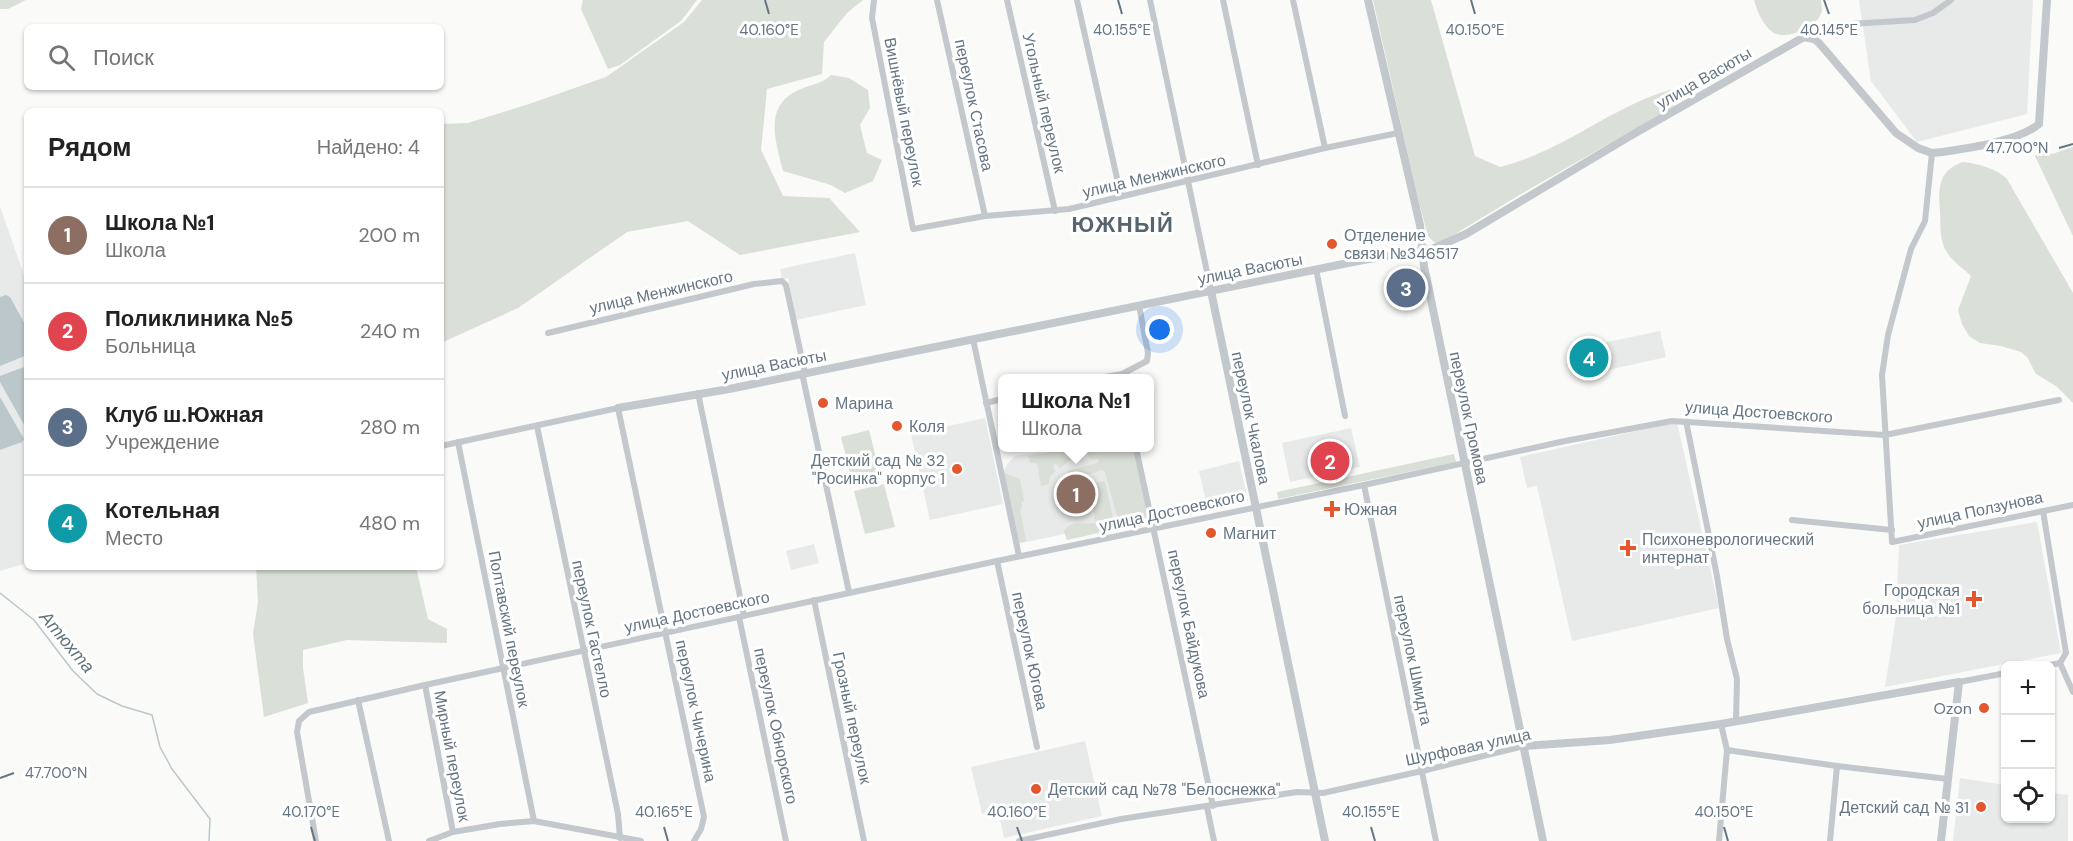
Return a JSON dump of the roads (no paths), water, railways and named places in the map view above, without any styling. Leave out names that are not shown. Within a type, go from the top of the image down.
[{"type":"street","name":"Вишнёвый переулок","points":[[874,0],[872,18],[913,229]]},
{"type":"street","name":"переулок Стасова","points":[[937,0],[985,216]]},
{"type":"street","name":"Угольный переулок","points":[[1007,0],[1055,211]]},
{"type":"street","points":[[1077,0],[1121,196]]},
{"type":"street","name":"переулок Чкалова","points":[[1150,0],[1190,182],[1325,841]]},
{"type":"street","points":[[1223,0],[1258,165]]},
{"type":"street","points":[[1293,0],[1325,148]]},
{"type":"street","name":"переулок Громова","points":[[1368,0],[1420,225],[1424,266],[1543,841]]},
{"type":"street","points":[[1808,37],[1834,25],[1903,21],[1926,17],[1951,0]]},
{"type":"street","points":[[1808,37],[1814,39],[1826,50],[1896,133],[1912,145],[1932,153],[1958,150],[2018,136],[2039,124],[2047,0]]},
{"type":"street","name":"улица Васюты","points":[[444,445],[618,408],[803,373],[1316,269],[1443,246],[1767,57],[1799,39],[1808,37]]},
{"type":"street","name":"улица Менжинского","points":[[913,229],[985,216],[1069,209],[1325,148],[1398,133]]},
{"type":"street","points":[[1792,520],[1892,531],[1882,375],[1888,335],[1911,249],[1925,221],[1932,153]]},
{"type":"street","points":[[1316,269],[1345,416]]},
{"type":"street","name":"улица Менжинского","points":[[548,333],[754,284],[782,281],[786,285],[803,373]]},
{"type":"street","points":[[1125,374],[1147,361],[1148,353],[1139,305]]},
{"type":"street","points":[[973,339],[1019,556]]},
{"type":"street","points":[[803,373],[849,592]]},
{"type":"street","name":"переулок Обнорского","points":[[698,393],[786,841]]},
{"type":"street","points":[[986,403],[998,400]]},
{"type":"street","name":"улица Достоевского","points":[[316,841],[297,732],[299,721],[309,712],[849,592],[1364,485],[1464,462],[1677,420],[1885,435],[2059,400]]},
{"type":"street","name":"переулок Чичерина","points":[[618,408],[704,816],[701,829],[694,841]]},
{"type":"street","points":[[1686,421],[1717,576],[1727,639],[1737,679],[1736,721]]},
{"type":"street","name":"переулок Гастелло","points":[[537,426],[618,814],[620,838]]},
{"type":"street","name":"Полтавский переулок","points":[[458,442],[534,821]]},
{"type":"street","name":"переулок Байдукова","points":[[1137,452],[1155,529],[1210,807],[1214,841]]},
{"type":"street","name":"переулок Шмидта","points":[[1364,485],[1436,841]]},
{"type":"street","name":"улица Ползунова","points":[[1892,531],[1892,542],[2073,505]]},
{"type":"street","points":[[2043,511],[2066,652],[2060,663]]},
{"type":"street","name":"переулок Югова","points":[[997,561],[1036,747]]},
{"type":"street","name":"Грозный переулок","points":[[813,600],[864,841]]},
{"type":"street","points":[[2055,664],[2060,663]]},
{"type":"street","points":[[2060,663],[2073,692]]},
{"type":"street","points":[[1941,841],[1959,682],[2001,674]]},
{"type":"street","name":"Шурфовая улица","points":[[1019,841],[1121,819],[1297,792],[1323,793],[1524,746],[1610,740],[1721,724],[1959,682]]},
{"type":"street","name":"Мирный переулок","points":[[424,685],[453,832]]},
{"type":"street","points":[[358,700],[389,841]]},
{"type":"street","points":[[1719,841],[1727,750],[1721,724]]},
{"type":"street","points":[[1727,750],[1948,779]]},
{"type":"street","points":[[1830,841],[1837,766]]},
{"type":"street","points":[[429,841],[453,832],[534,821],[641,841]]},
{"type":"waterway","name":"Атюхта","points":[[0,593],[34,620],[73,671],[97,694],[122,706],[152,715],[160,747],[172,769],[210,819],[209,841]]},
{"type":"place","name":"Отделение связи №346517","points":[[1332,244]]},
{"type":"place","name":"Клуб ш.Южная","points":[[1406,288]]},
{"type":"place","name":"Котельная","points":[[1589,358]]},
{"type":"place","name":"Марина","points":[[823,403]]},
{"type":"place","name":"Коля","points":[[897,426]]},
{"type":"place","name":"Поликлиника №5","points":[[1330,461]]},
{"type":"place","name":"Детский сад № 32 \"Росинка\" корпус 1","points":[[957,469]]},
{"type":"place","name":"Школа №1","points":[[1076,494]]},
{"type":"place","name":"Южная","points":[[1332,509]]},
{"type":"place","name":"Магнит","points":[[1211,533]]},
{"type":"place","name":"Психоневрологический интернат","points":[[1628,548]]},
{"type":"place","name":"Городская больница №1","points":[[1974,599]]},
{"type":"place","name":"Ozon","points":[[1984,708]]},
{"type":"place","name":"Детский сад №78 \"Белоснежка\"","points":[[1036,789]]},
{"type":"place","name":"Детский сад № 31","points":[[1981,807]]},
{"type":"district","name":"ЮЖНЫЙ","points":[[1123,224]]}]
